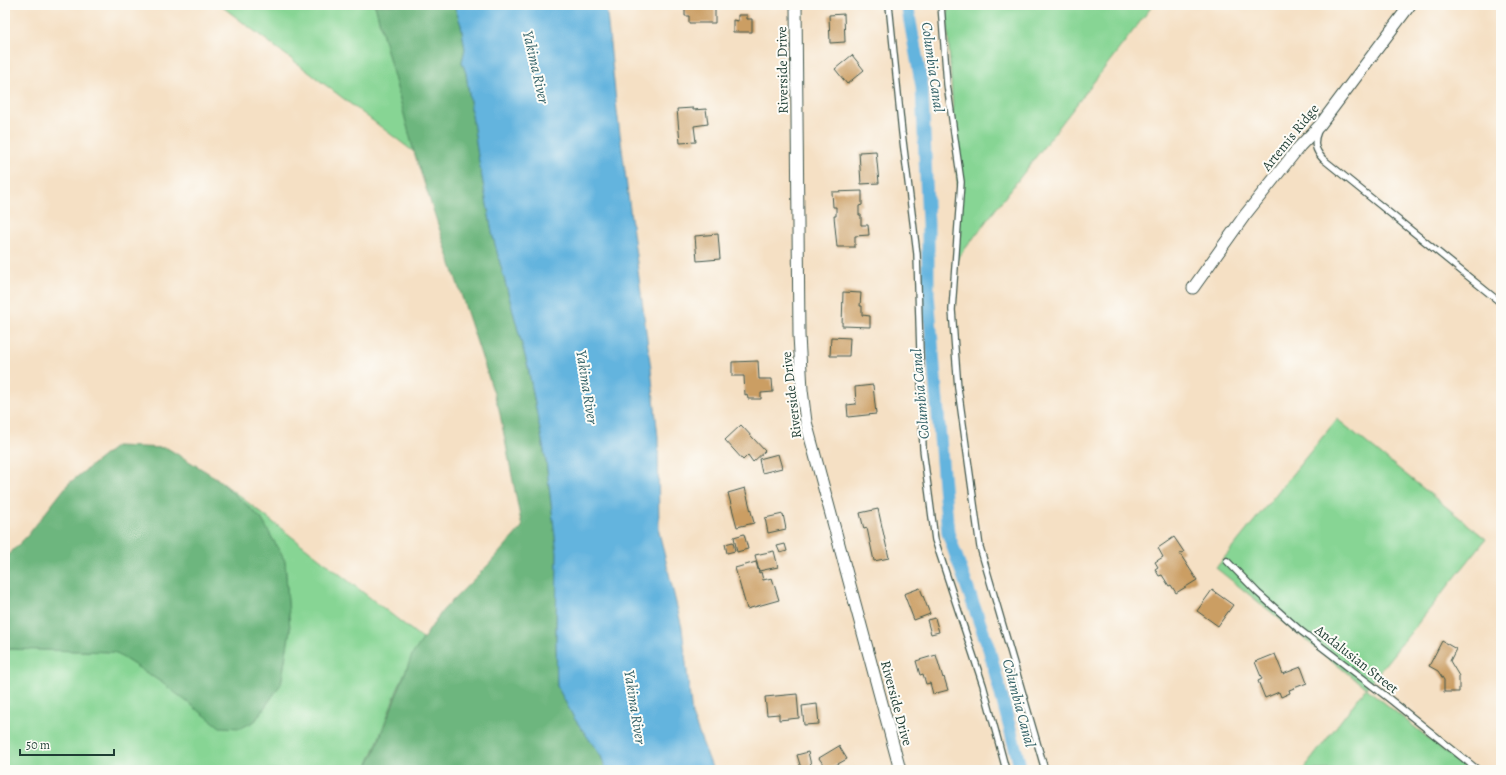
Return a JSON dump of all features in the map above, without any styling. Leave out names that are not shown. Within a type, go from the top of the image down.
[{"type":"street","name":"Riverside Drive","points":[[796,5],[799,335],[802,390],[806,422],[900,770]]},
{"type":"street","name":"Artemis Ridge","points":[[1193,288],[1245,215],[1300,146],[1320,125],[1410,5]]},
{"type":"lane","points":[[889,5],[902,133],[918,254],[923,449],[935,540],[982,685],[1006,770]]},
{"type":"lane","points":[[941,5],[947,84],[961,182],[952,310],[958,388],[980,547],[1045,770]]},
{"type":"lane","points":[[1320,125],[1316,136],[1315,146],[1323,159],[1501,303]]},
{"type":"lane","name":"Andalusian Street","points":[[1227,561],[1258,593],[1296,626],[1478,770]]},
{"type":"green space","points":[[220,5],[375,5],[414,152]]},
{"type":"green space","points":[[375,5],[454,5],[461,25],[465,49],[462,62],[466,73],[478,156],[493,237],[528,367],[546,461],[557,553],[557,686],[574,718],[601,756],[606,770],[365,770],[374,753],[412,655],[443,610],[490,563],[522,527],[499,409],[414,152]]},
{"type":"green space","points":[[948,5],[1153,5],[955,262],[959,207],[947,17]]},
{"type":"green space","points":[[1337,419],[1486,539],[1366,688],[1216,568]]},
{"type":"green space","points":[[116,446],[167,448],[215,477],[261,518],[285,561],[290,630],[281,684],[255,721],[241,728],[220,727],[161,682],[114,652],[10,649],[5,651],[5,558],[28,535],[68,484]]},
{"type":"green space","points":[[215,477],[423,639],[406,670],[365,770],[5,770],[5,651],[10,649],[114,652],[161,682],[255,721],[281,684],[290,630],[285,561],[261,518]]},
{"type":"green space","points":[[1366,688],[1468,770],[1303,770]]},
{"type":"water","name":"Yakima River","points":[[454,5],[606,5],[617,111],[651,369],[658,437],[659,532],[682,628],[692,715],[713,770],[606,770],[601,756],[574,718],[557,686],[557,553],[546,461],[528,367],[493,237],[478,156],[466,73],[462,62],[465,49],[461,25]]},
{"type":"building","points":[[685,5],[708,5],[708,7],[715,7],[715,23],[689,23],[689,16],[685,16]]},
{"type":"building","points":[[844,14],[845,42],[830,43],[829,15]]},
{"type":"building","points":[[738,15],[747,15],[747,19],[752,19],[752,32],[733,32],[733,20],[738,21]]},
{"type":"building","points":[[852,55],[864,70],[847,84],[835,69]]},
{"type":"building","points":[[693,108],[693,110],[706,109],[708,124],[694,126],[696,142],[680,143],[677,109]]},
{"type":"building","points":[[876,151],[879,183],[861,184],[859,152]]},
{"type":"building","points":[[862,191],[862,205],[859,206],[859,215],[861,215],[861,225],[868,225],[869,235],[855,236],[855,247],[837,247],[834,216],[836,216],[836,207],[833,207],[832,192]]},
{"type":"building","points":[[718,234],[720,259],[697,261],[695,236]]},
{"type":"building","points":[[843,292],[861,293],[860,306],[862,306],[862,315],[870,316],[870,327],[842,326]]},
{"type":"building","points":[[831,337],[850,338],[849,356],[830,356]]},
{"type":"building","points":[[758,361],[759,379],[772,379],[773,392],[761,393],[761,399],[748,399],[747,394],[745,395],[744,376],[732,376],[732,362]]},
{"type":"building","points":[[873,385],[876,414],[848,417],[847,405],[856,404],[855,387]]},
{"type":"building","points":[[741,425],[765,451],[753,462],[748,455],[743,460],[725,440]]},
{"type":"building","points":[[778,454],[782,468],[762,473],[759,459]]},
{"type":"building","points":[[745,488],[754,523],[737,527],[728,493]]},
{"type":"building","points":[[878,509],[889,558],[874,561],[867,528],[864,529],[860,513]]},
{"type":"building","points":[[783,514],[786,529],[768,533],[765,518]]},
{"type":"building","points":[[744,534],[748,549],[737,552],[734,537]]},
{"type":"building","points":[[1174,537],[1184,552],[1180,554],[1197,580],[1176,593],[1171,585],[1169,586],[1162,575],[1159,576],[1155,569],[1158,567],[1155,562],[1163,557],[1158,548]]},
{"type":"building","points":[[733,542],[735,551],[727,553],[725,544]]},
{"type":"building","points":[[785,544],[787,551],[780,553],[777,546]]},
{"type":"building","points":[[774,551],[778,567],[759,571],[755,555]]},
{"type":"building","points":[[756,562],[763,580],[772,578],[779,600],[747,609],[735,568]]},
{"type":"building","points":[[920,588],[930,614],[914,620],[904,594]]},
{"type":"building","points":[[1212,590],[1233,605],[1218,626],[1197,611]]},
{"type":"building","points":[[935,618],[939,632],[931,634],[927,620]]},
{"type":"building","points":[[1442,641],[1456,649],[1450,661],[1459,676],[1459,692],[1444,692],[1444,680],[1438,671],[1429,666]]},
{"type":"building","points":[[1275,654],[1283,674],[1301,667],[1307,683],[1289,690],[1290,693],[1281,697],[1279,692],[1265,698],[1258,681],[1262,679],[1255,662]]},
{"type":"building","points":[[936,655],[948,690],[933,694],[930,683],[926,684],[923,674],[920,675],[916,661]]},
{"type":"building","points":[[797,694],[799,718],[779,720],[779,714],[767,715],[765,697]]},
{"type":"building","points":[[817,704],[819,724],[804,725],[802,706]]},
{"type":"building","points":[[839,746],[847,759],[827,770],[819,758]]},
{"type":"building","points":[[808,752],[811,765],[801,768],[797,755]]},
{"type":"waterway","name":"Columbia Canal","points":[[907,5],[922,87],[928,225],[928,294],[948,533],[989,649],[1021,770]]}]
